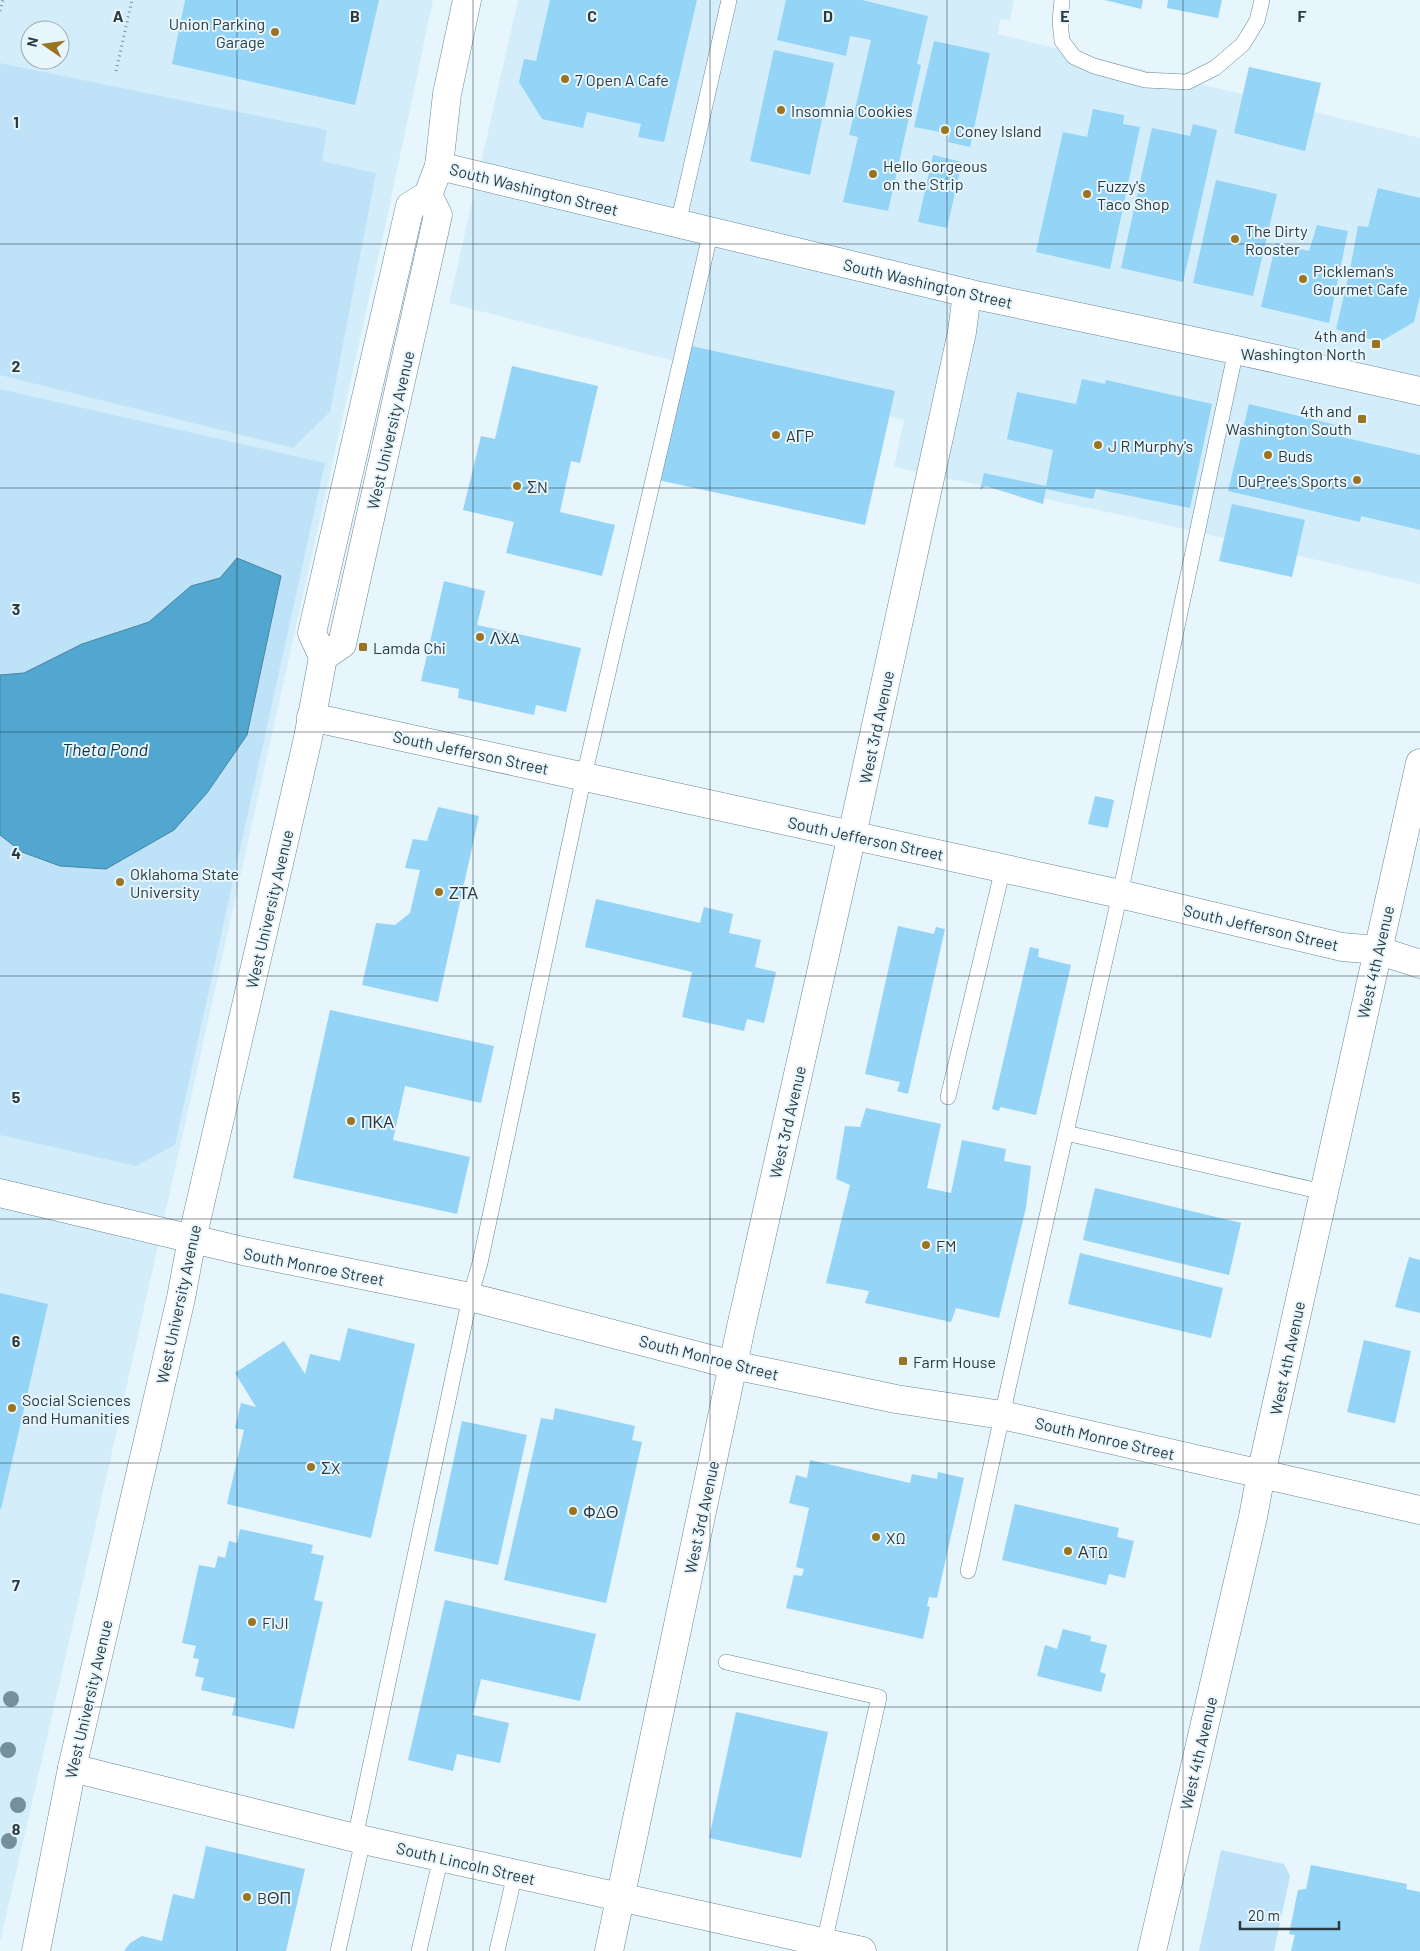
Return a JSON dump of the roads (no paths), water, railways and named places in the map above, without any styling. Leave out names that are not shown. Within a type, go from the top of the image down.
[{"type":"street","name":"West University Avenue","points":[[36,1951],[72,1768],[306,748],[322,657],[312,633],[410,206],[428,195],[439,166],[447,94],[467,0]]},
{"type":"street","name":"South Washington Street","points":[[439,166],[967,293],[1420,391]]},
{"type":"street","name":"West 3rd Avenue","points":[[609,1951],[732,1364],[852,835],[962,332],[967,293]]},
{"type":"street","name":"South Jefferson Street","points":[[311,717],[1120,894],[1342,947],[1377,950],[1420,964]]},
{"type":"street","name":"West 4th Avenue","points":[[1152,1951],[1253,1517],[1323,1192],[1420,763]]},
{"type":"street","name":"South Monroe Street","points":[[0,1194],[243,1251],[470,1297],[732,1364],[896,1399],[1002,1415],[1420,1510]]},
{"type":"street","name":"South Lincoln Street","points":[[72,1768],[359,1839],[862,1951]]},
{"type":"lane","points":[[678,224],[729,0]]},
{"type":"lane","points":[[1062,0],[1060,21],[1062,41],[1074,57],[1094,66],[1145,80],[1187,82],[1215,68],[1243,44],[1257,21],[1262,0]]},
{"type":"lane","points":[[338,1951],[359,1839],[470,1297],[480,1263],[584,776],[710,231]]},
{"type":"lane","points":[[968,1571],[1120,894],[1236,350]]},
{"type":"lane","points":[[948,1098],[1003,868]]},
{"type":"lane","points":[[1066,1133],[1323,1192]]},
{"type":"lane","points":[[726,1662],[879,1697],[824,1942]]},
{"type":"lane","points":[[419,1951],[441,1857]]},
{"type":"lane","points":[[497,1951],[515,1874]]},
{"type":"water","name":"Theta Pond","points":[[237,558],[281,576],[247,735],[207,793],[174,830],[106,869],[60,866],[22,852],[0,835],[0,675],[24,673],[82,644],[149,622],[191,586],[220,578]]},
{"type":"place","name":"Union Parking Garage","points":[[275,32]]},
{"type":"place","name":"7 Open A Cafe","points":[[565,79]]},
{"type":"place","name":"Insomnia Cookies","points":[[781,110]]},
{"type":"place","name":"Coney Island","points":[[945,130]]},
{"type":"place","name":"Hello Gorgeous on the Strip","points":[[873,174]]},
{"type":"place","name":"Fuzzy's Taco Shop","points":[[1087,194]]},
{"type":"place","name":"The Dirty Rooster","points":[[1235,239]]},
{"type":"place","name":"Pickleman's Gourmet Cafe","points":[[1303,279]]},
{"type":"place","name":"4th and Washington North","points":[[1376,344]]},
{"type":"place","name":"4th and Washington South","points":[[1362,419]]},
{"type":"place","name":"AΓP","points":[[776,435]]},
{"type":"place","name":"J R Murphy's","points":[[1098,445]]},
{"type":"place","name":"Buds","points":[[1268,455]]},
{"type":"place","name":"DuPree's Sports","points":[[1357,480]]},
{"type":"place","name":"ΣN","points":[[517,486]]},
{"type":"place","name":"ΛXA","points":[[480,637]]},
{"type":"place","name":"Lamda Chi","points":[[363,647]]},
{"type":"place","name":"Oklahoma State University","points":[[120,882]]},
{"type":"place","name":"ΖΤΑ","points":[[439,892]]},
{"type":"place","name":"ΠΚΑ","points":[[351,1121]]},
{"type":"place","name":"FM","points":[[926,1245]]},
{"type":"place","name":"Farm House","points":[[903,1361]]},
{"type":"place","name":"Social Sciences and Humanities","points":[[12,1408]]},
{"type":"place","name":"ΣX","points":[[311,1467]]},
{"type":"place","name":"ΦΔΘ","points":[[573,1511]]},
{"type":"place","name":"XΩ","points":[[876,1537]]},
{"type":"place","name":"ΑTΩ","points":[[1068,1551]]},
{"type":"place","name":"FIJI","points":[[252,1622]]},
{"type":"place","name":"BΘΠ","points":[[247,1897]]}]
